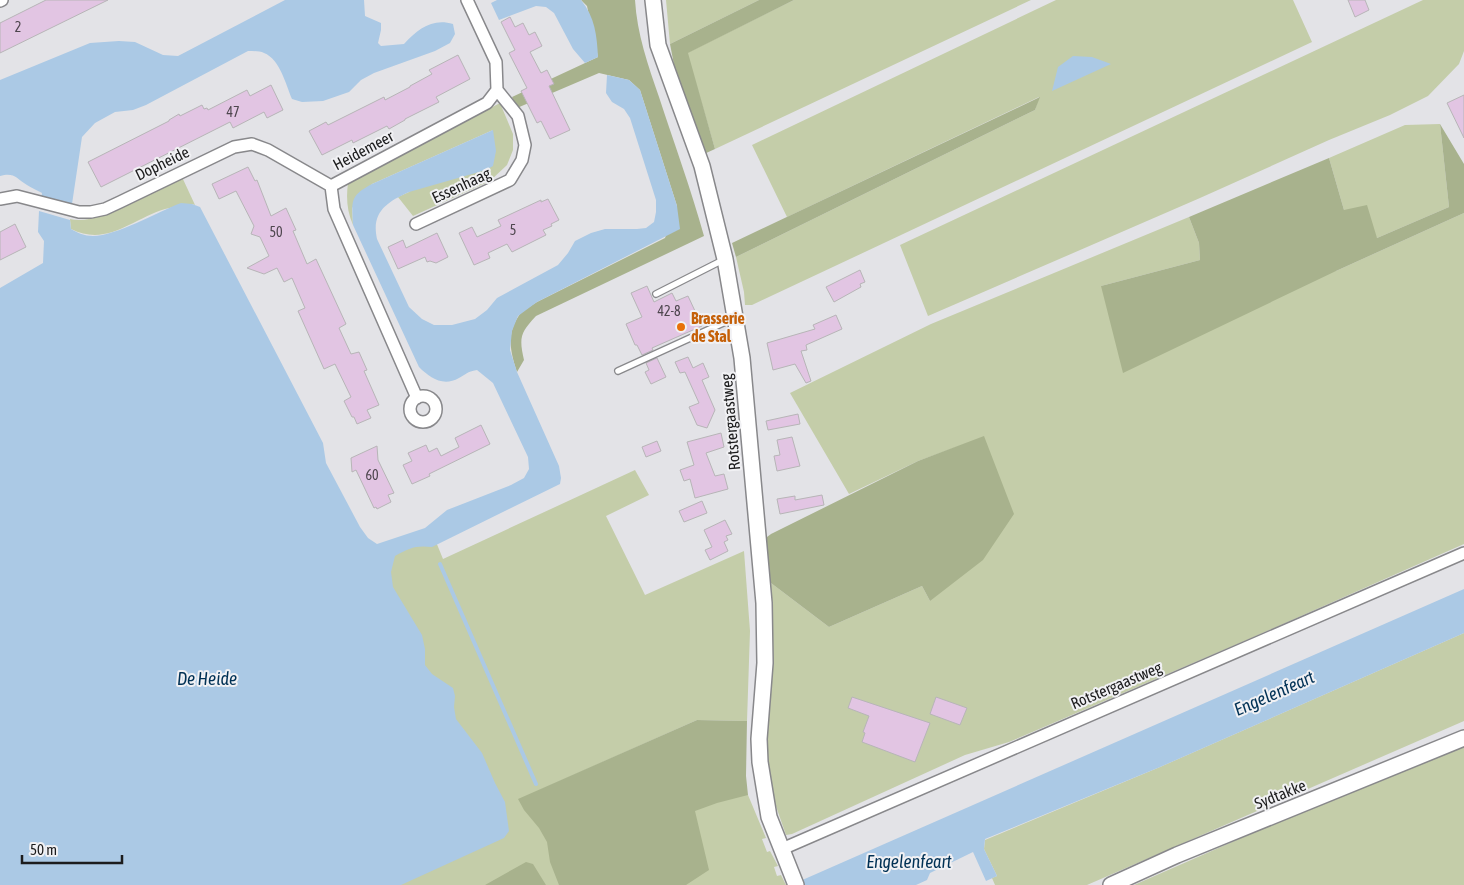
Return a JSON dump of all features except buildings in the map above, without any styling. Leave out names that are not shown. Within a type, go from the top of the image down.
[{"type":"street","points":[[467,0],[496,62],[497,90]]},
{"type":"street","name":"Rotstergaastweg","points":[[653,0],[658,45],[702,166],[725,259],[736,318],[742,358],[764,603],[765,663],[759,740],[760,762],[769,817],[794,880]]},
{"type":"street","name":"Heidemeer","points":[[417,398],[334,209],[331,186],[487,102],[497,90]]},
{"type":"street","name":"Essenhaag","points":[[416,224],[510,180],[522,160],[525,145],[518,116],[497,90]]},
{"type":"street","name":"Dopheide","points":[[0,199],[17,196],[79,212],[105,209],[234,147],[252,144],[268,150],[331,186]]},
{"type":"street","name":"Rotstergaastweg","points":[[782,849],[1464,553]]},
{"type":"street","name":"Sydtakke","points":[[1111,885],[1177,855],[1464,738]]},
{"type":"lane","points":[[656,294],[725,259]]},
{"type":"lane","points":[[618,371],[736,318]]},
{"type":"green space","points":[[581,0],[635,0],[638,25],[647,61],[704,236],[536,316],[522,336],[524,360],[517,372],[513,358],[511,338],[514,324],[521,313],[537,302],[665,238],[677,206],[640,90],[629,80],[599,73],[517,108],[512,97],[598,57],[587,6]]},
{"type":"green space","points":[[666,0],[759,0],[670,44]]},
{"type":"green space","points":[[759,0],[794,0],[688,53],[715,149],[704,154],[675,70],[670,44]]},
{"type":"green space","points":[[794,0],[1031,0],[715,149],[687,53]]},
{"type":"green space","points":[[1056,0],[1293,0],[1312,42],[752,305],[745,305],[736,257],[1035,110],[1039,97],[787,217],[752,145]]},
{"type":"green space","points":[[1423,0],[1464,0],[1464,51],[1459,64],[1428,96],[1390,115],[928,316],[900,245]]},
{"type":"green space","points":[[1040,97],[1035,110],[736,257],[732,243]]},
{"type":"green space","points":[[500,103],[513,134],[513,150],[507,165],[490,181],[413,216],[398,197],[409,192],[493,130],[372,184],[352,208],[353,225],[349,215],[348,183]]},
{"type":"green space","points":[[1440,124],[1449,207],[1377,238],[1344,210],[1329,158],[1405,125]]},
{"type":"green space","points":[[1440,124],[1464,164],[1464,213],[1336,271],[1123,373],[1101,286],[1200,260],[1199,243],[1189,217],[1329,158],[1344,210],[1367,205],[1377,238],[1449,207]]},
{"type":"green space","points":[[182,177],[195,205],[189,204],[165,209],[119,230],[108,233],[84,234],[71,229],[70,219],[95,218],[110,213]]},
{"type":"green space","points":[[1464,213],[1464,544],[1009,742],[965,755],[792,834],[786,835],[770,789],[767,769],[766,722],[773,658],[767,580],[829,627],[922,586],[930,601],[984,437],[918,461],[849,494],[790,393],[931,324],[1189,217],[1199,243],[1200,260],[1101,286],[1336,271]]},
{"type":"green space","points":[[984,436],[1014,514],[983,560],[930,601],[922,586],[829,627],[767,580],[763,540],[771,534],[918,461]]},
{"type":"green space","name":"De Heide","points":[[635,470],[649,495],[606,516],[645,595],[744,551],[750,631],[747,721],[697,720],[540,790],[748,795],[766,838],[762,839],[767,852],[770,851],[778,866],[774,867],[777,876],[781,875],[786,885],[0,885],[0,574],[370,558],[434,537],[443,559]]},
{"type":"green space","points":[[1464,633],[1464,721],[1087,885],[995,885],[992,878],[997,876],[984,849],[985,840],[1160,767]]},
{"type":"green space","points":[[697,720],[747,721],[746,776],[748,795],[695,811],[709,870],[686,885],[559,885],[550,862],[547,842],[518,799]]},
{"type":"green space","points":[[1464,743],[1464,885],[1134,885],[1303,811]]},
{"type":"green space","points":[[526,862],[533,864],[546,885],[485,885]]},
{"type":"water","points":[[285,0],[364,0],[365,16],[381,23],[378,43],[381,46],[404,44],[420,29],[438,22],[453,24],[455,34],[450,43],[435,51],[374,73],[361,80],[349,92],[323,101],[302,102],[292,99],[282,73],[270,56],[262,52],[248,51],[146,105],[133,110],[115,112],[95,123],[82,137],[72,204],[41,199],[42,193],[15,176],[0,176],[0,80],[90,43],[135,42],[163,55],[178,56]]},
{"type":"water","points":[[497,0],[581,0],[592,20],[598,57],[585,63],[573,49],[554,13],[546,7],[536,6],[499,20],[491,3]]},
{"type":"water","points":[[1073,56],[1092,57],[1111,64],[1052,91],[1058,67]]},
{"type":"water","name":"De Heide","points":[[607,75],[629,80],[640,90],[677,206],[680,229],[537,302],[518,316],[512,331],[510,350],[517,372],[559,466],[560,484],[432,547],[421,546],[400,553],[395,556],[391,572],[393,587],[422,635],[425,649],[425,665],[432,674],[453,688],[456,719],[482,753],[505,802],[509,831],[504,838],[401,885],[0,885],[0,288],[43,263],[44,241],[38,232],[39,211],[70,220],[71,229],[81,234],[93,236],[125,228],[181,203],[200,207],[323,443],[326,463],[360,527],[368,538],[377,544],[425,528],[447,510],[524,478],[529,469],[528,457],[493,383],[477,370],[448,382],[432,378],[419,367],[353,225],[352,211],[354,200],[359,192],[372,184],[493,130],[496,151],[493,166],[486,170],[409,192],[382,209],[376,222],[377,239],[409,307],[422,319],[434,325],[452,325],[475,319],[487,310],[497,298],[558,265],[575,241],[605,229],[646,228],[654,222],[656,200],[630,118],[624,109],[612,102],[606,93]]},
{"type":"water","name":"Engelenfeart","points":[[1464,589],[1464,633],[1160,767],[985,839],[984,849],[997,876],[986,881],[973,852],[930,873],[927,880],[916,885],[791,885]]},
{"type":"waterway","points":[[440,564],[536,784]]},
{"type":"place","name":"Brasserie de Stal","points":[[681,327]]}]
